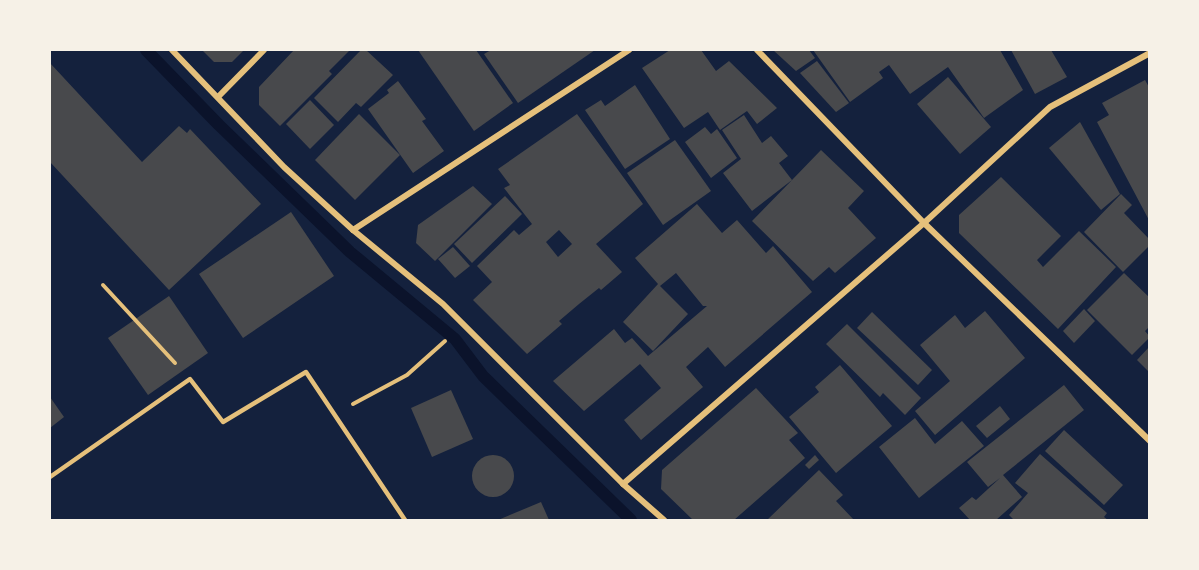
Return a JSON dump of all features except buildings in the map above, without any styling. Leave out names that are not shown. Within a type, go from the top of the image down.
[{"type":"street","points":[[172,50],[284,167],[353,230],[464,324],[623,484],[664,520]]},
{"type":"street","points":[[218,97],[264,50]]},
{"type":"street","points":[[353,230],[630,50]]},
{"type":"street","points":[[757,50],[924,223],[1149,441]]},
{"type":"street","points":[[623,484],[924,223],[1050,107],[1149,53]]},
{"type":"lane","points":[[50,477],[190,379],[223,422],[306,372],[405,520]]},
{"type":"path","points":[[103,285],[190,379]]},
{"type":"path","points":[[334,414],[407,375],[464,324]]},
{"type":"waterway","points":[[146,50],[219,125],[350,252],[455,339],[483,376],[631,520]]}]
